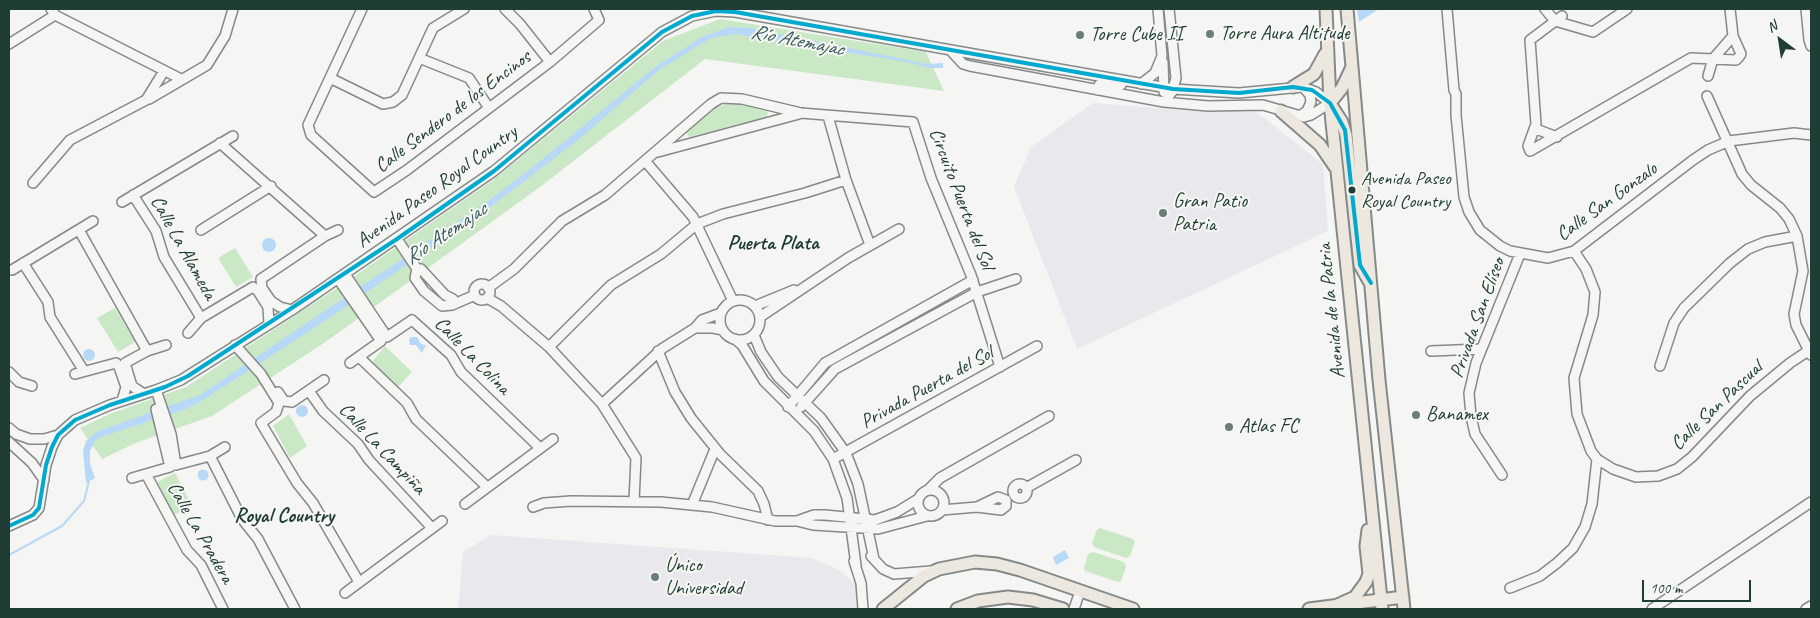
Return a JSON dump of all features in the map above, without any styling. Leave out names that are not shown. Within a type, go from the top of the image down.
[{"type":"main road","name":"Avenida de la Patria","points":[[1326,9],[1326,48],[1330,103],[1381,605]]},
{"type":"main road","name":"Avenida de la Patria","points":[[1347,9],[1401,606]]},
{"type":"main road","points":[[1298,87],[1314,74],[1322,61],[1326,48]]},
{"type":"main road","points":[[1352,66],[1342,88],[1330,103],[1342,122],[1346,135],[1360,265],[1371,283]]},
{"type":"main road","points":[[1281,111],[1320,145],[1337,172]]},
{"type":"main road","points":[[1335,606],[1356,597],[1366,582],[1369,574],[1366,546],[1372,518]]},
{"type":"main road","points":[[883,609],[911,585],[935,571],[966,564],[997,564],[1134,609]]},
{"type":"main road","points":[[956,609],[978,601],[1008,597],[1032,600],[1063,609]]},
{"type":"main road","points":[[1309,609],[1335,606],[1401,606]]},
{"type":"street","points":[[33,183],[70,140],[207,65],[225,36],[233,9]]},
{"type":"street","name":"Calle Sendero de los Encinos","points":[[362,9],[308,125],[311,135],[374,192],[550,62],[599,20],[594,9]]},
{"type":"street","points":[[330,78],[383,104],[393,102],[402,95],[433,28],[463,9]]},
{"type":"street","points":[[504,9],[520,24],[550,62]]},
{"type":"street","points":[[1158,9],[1164,102]]},
{"type":"street","points":[[1164,102],[1173,89],[1176,78],[1169,9]]},
{"type":"street","name":"Calle San Gonzalo","points":[[1447,9],[1454,90],[1456,94],[1462,185],[1469,212],[1487,237],[1500,246],[1520,254],[1548,258],[1574,251],[1693,160],[1708,150],[1729,141],[1786,134],[1811,135]]},
{"type":"street","points":[[1545,9],[1560,18],[1593,32],[1627,9]]},
{"type":"street","points":[[1560,18],[1530,40],[1536,129],[1528,146],[1530,151],[1691,58],[1736,60],[1739,58],[1741,54],[1733,36],[1730,9]]},
{"type":"street","points":[[1806,9],[1811,46]]},
{"type":"street","name":"Avenida Paseo Royal Country","points":[[9,526],[37,511],[42,501],[49,455],[58,435],[82,416],[122,401],[153,395],[188,376],[246,338],[344,280],[399,243],[494,171],[662,32],[692,16],[716,11],[735,12],[1173,89],[1252,93],[1298,87]]},
{"type":"street","points":[[9,44],[53,12],[181,79]]},
{"type":"street","points":[[1708,76],[1714,59],[1733,36]]},
{"type":"street","name":"Avenida Paseo Royal Country","points":[[950,50],[963,64],[1009,74],[1164,102],[1208,106],[1263,105],[1298,116]]},
{"type":"street","points":[[1097,90],[1099,85],[1104,83],[1132,87],[1142,84],[1155,73],[1162,56]]},
{"type":"street","points":[[420,58],[469,78],[489,108]]},
{"type":"street","points":[[1009,74],[1015,66],[1033,69],[1044,66]]},
{"type":"street","points":[[146,100],[164,71]]},
{"type":"street","points":[[1298,87],[1316,92],[1330,103],[1311,115],[1298,116]]},
{"type":"street","points":[[1298,87],[1310,95],[1311,102],[1307,111],[1298,116]]},
{"type":"street","points":[[1208,106],[1213,98],[1241,96],[1252,93]]},
{"type":"street","points":[[1707,96],[1729,141],[1731,153],[1742,174],[1751,185],[1780,208],[1789,219],[1797,236],[1802,254],[1803,271],[1794,314],[1796,325],[1810,352]]},
{"type":"street","name":"Circuito Puerta del Sol","points":[[474,295],[479,285],[488,293],[562,221],[605,195],[646,162],[711,104],[721,98],[742,99],[801,113],[913,122],[931,178],[972,280],[1000,367]]},
{"type":"street","name":"Circuito Puerta del Sol","points":[[655,153],[801,113]]},
{"type":"street","points":[[828,116],[846,180],[870,245]]},
{"type":"street","points":[[1536,129],[1557,137]]},
{"type":"street","name":"Calle La Alameda","points":[[122,202],[232,136]]},
{"type":"street","points":[[220,144],[271,186],[325,236]]},
{"type":"street","points":[[646,162],[697,224],[712,261],[733,301]]},
{"type":"street","points":[[548,346],[611,285],[661,254],[697,224],[717,216],[806,193],[846,180]]},
{"type":"street","points":[[201,230],[271,186]]},
{"type":"street","name":"Calle La Alameda","points":[[133,196],[156,231],[164,257],[201,318]]},
{"type":"street","points":[[12,270],[93,221]]},
{"type":"street","points":[[760,317],[806,285],[899,229]]},
{"type":"street","points":[[79,230],[147,351]]},
{"type":"street","points":[[292,310],[280,307],[271,301],[261,285],[261,279],[325,236],[338,230]]},
{"type":"street","points":[[1660,366],[1674,323],[1684,308],[1730,263],[1748,250],[1765,242],[1797,236]]},
{"type":"street","points":[[399,243],[417,269],[427,271],[452,302]]},
{"type":"street","points":[[1510,588],[1540,576],[1557,564],[1572,548],[1585,526],[1592,504],[1597,459],[1583,435],[1577,414],[1574,378],[1593,315],[1595,292],[1586,269],[1574,251]]},
{"type":"street","name":"Privada San Elíseo","points":[[1502,475],[1475,434],[1469,393],[1481,349],[1520,254]]},
{"type":"street","points":[[23,263],[48,302],[50,317],[80,372],[118,364],[126,387],[122,401]]},
{"type":"street","points":[[417,269],[415,278],[431,297],[442,306],[474,295],[480,300],[488,293],[548,346],[602,404],[636,458],[634,501]]},
{"type":"street","name":"Calle La Colina","points":[[344,280],[381,341],[350,363]]},
{"type":"street","points":[[788,407],[825,363],[972,280]]},
{"type":"street","points":[[796,413],[835,369],[976,292],[1016,280]]},
{"type":"street","points":[[755,306],[806,285]]},
{"type":"street","name":"Calle La Alameda","points":[[188,333],[201,318],[253,287],[258,291],[268,307],[269,324]]},
{"type":"street","points":[[602,404],[658,352],[695,328],[702,320],[721,313],[733,301],[745,301],[755,306],[760,317],[760,324],[754,335],[742,340],[735,339]]},
{"type":"street","name":"Calle La Colina","points":[[362,307],[388,337],[412,320],[451,355],[461,372],[540,448]]},
{"type":"street","points":[[721,313],[723,330]]},
{"type":"street","points":[[695,328],[723,330],[742,345],[764,381],[814,431],[833,460],[843,484],[849,517],[853,559],[861,583],[863,609]]},
{"type":"street","points":[[886,329],[892,338]]},
{"type":"street","points":[[754,335],[772,369],[828,426],[846,453],[855,476],[874,559],[883,569],[894,574],[935,571]]},
{"type":"street","points":[[246,338],[247,352]]},
{"type":"street","points":[[153,395],[132,386],[125,363],[147,351],[166,345]]},
{"type":"street","points":[[235,345],[247,352],[284,401],[292,402],[324,380]]},
{"type":"street","name":"Privada Puerta del Sol","points":[[833,460],[1038,346]]},
{"type":"street","points":[[1431,351],[1481,349]]},
{"type":"street","points":[[658,352],[680,399],[698,428],[758,491],[768,520]]},
{"type":"street","name":"Calle San Pascual","points":[[1597,459],[1613,469],[1636,477],[1658,476],[1676,468],[1692,457],[1750,396],[1810,352]]},
{"type":"street","points":[[359,357],[407,403],[416,419],[487,487]]},
{"type":"street","points":[[9,372],[19,382],[32,386]]},
{"type":"street","points":[[263,372],[279,403],[276,412],[260,423],[297,483],[313,503],[359,582]]},
{"type":"street","name":"Calle La Campiña","points":[[309,391],[323,411],[358,444],[369,460],[432,528]]},
{"type":"street","name":"Calle La Pradera","points":[[132,478],[170,467],[163,423],[153,395]]},
{"type":"street","points":[[927,516],[919,510],[918,499],[920,494],[929,489],[940,478],[1049,416]]},
{"type":"street","name":"Calle La Pradera","points":[[163,423],[171,434],[176,465],[210,456],[225,447]]},
{"type":"street","points":[[9,428],[23,437],[44,439],[58,435]]},
{"type":"street","points":[[23,437],[13,445],[32,463],[44,480]]},
{"type":"street","points":[[465,504],[552,439]]},
{"type":"street","points":[[692,505],[715,448]]},
{"type":"street","points":[[210,456],[242,519],[258,539],[294,609]]},
{"type":"street","points":[[942,510],[977,507],[1001,510],[1006,506],[1010,497],[1024,497],[1027,493],[1026,488],[1076,460]]},
{"type":"street","name":"Calle La Pradera","points":[[146,474],[187,550],[201,565],[223,609]]},
{"type":"street","points":[[533,507],[544,503],[634,501],[692,505],[726,510],[768,520],[878,529],[936,515],[942,510],[944,505],[942,495],[938,491],[929,489]]},
{"type":"street","points":[[797,521],[814,516],[866,519],[885,517],[918,499]]},
{"type":"street","points":[[1652,609],[1811,502]]},
{"type":"street","points":[[345,593],[442,521]]},
{"type":"street","points":[[1074,609],[1080,591]]},
{"type":"street","points":[[1806,609],[1811,606]]},
{"type":"shaded area","name":"Gran Patio Patria","points":[[1093,103],[1208,112],[1254,110],[1323,164],[1328,231],[1077,349],[1014,187],[1031,147]]},
{"type":"shaded area","name":"Único Universidad","points":[[491,535],[812,558],[839,570],[857,584],[857,609],[458,609],[463,552]]},
{"type":"green space","points":[[720,19],[926,52],[944,91],[705,59],[540,187],[327,341],[212,416],[138,442],[102,459],[80,428],[112,413],[186,387],[340,286],[493,180],[663,41]]},
{"type":"green space","points":[[733,102],[768,112],[767,117],[689,137],[686,132],[709,110]]},
{"type":"green space","points":[[235,248],[253,277],[236,287],[218,258]]},
{"type":"green space","points":[[115,308],[135,342],[118,352],[97,318]]},
{"type":"green space","points":[[385,346],[412,372],[398,387],[372,362]]},
{"type":"green space","points":[[289,414],[307,446],[290,458],[273,426]]},
{"type":"green space","points":[[175,473],[192,506],[174,515],[157,482]]},
{"type":"green space","points":[[1100,528],[1133,539],[1135,542],[1130,556],[1126,558],[1094,547],[1092,543],[1097,530]]},
{"type":"green space","points":[[1093,552],[1124,562],[1126,567],[1121,581],[1118,582],[1085,571],[1084,568],[1088,554]]},
{"type":"water","points":[[1357,9],[1379,9],[1359,22]]},
{"type":"water","points":[[729,27],[750,28],[927,64],[943,63],[943,68],[929,68],[906,62],[736,34],[711,38],[659,70],[577,141],[489,208],[325,321],[186,409],[101,437],[95,441],[90,451],[90,464],[95,478],[86,483],[83,451],[86,441],[96,432],[200,395],[491,199],[655,67],[702,37]]},
{"type":"water","points":[[269,238],[274,240],[276,245],[274,250],[269,252],[264,250],[262,245],[264,240]]},
{"type":"water","points":[[417,337],[421,344],[426,345],[422,353],[416,345],[410,345],[409,339]]},
{"type":"water","points":[[89,349],[95,355],[89,361],[83,355]]},
{"type":"water","points":[[300,405],[304,405],[308,411],[304,417],[300,417],[296,413],[296,409]]},
{"type":"water","points":[[203,469],[209,475],[203,481],[197,475]]},
{"type":"water","points":[[1065,550],[1069,558],[1056,565],[1053,557]]},
{"type":"waterway","name":"Río Atemajac","points":[[9,555],[62,526],[84,501],[89,481]]},
{"type":"transit line","points":[[9,526],[33,515],[39,508],[46,465],[52,447],[58,435],[75,420],[110,405],[165,387],[188,376],[397,239],[494,171],[662,32],[692,16],[716,11],[735,12],[1173,89],[1239,93],[1293,87],[1312,90],[1330,103],[1345,130],[1360,265],[1371,283]]},
{"type":"place","name":"Torre Aura Altitude","points":[[1210,34]]},
{"type":"place","name":"Torre Cube II","points":[[1080,35]]},
{"type":"place","name":"Avenida Paseo Royal Country","points":[[1352,190]]},
{"type":"place","name":"Gran Patio Patria","points":[[1163,213]]},
{"type":"place","name":"Banamex","points":[[1416,415]]},
{"type":"place","name":"Atlas FC","points":[[1229,427]]},
{"type":"place","name":"Único Universidad","points":[[655,577]]},
{"type":"district","name":"Puerta Plata","points":[[773,243]]},
{"type":"district","name":"Royal Country","points":[[284,516]]}]
